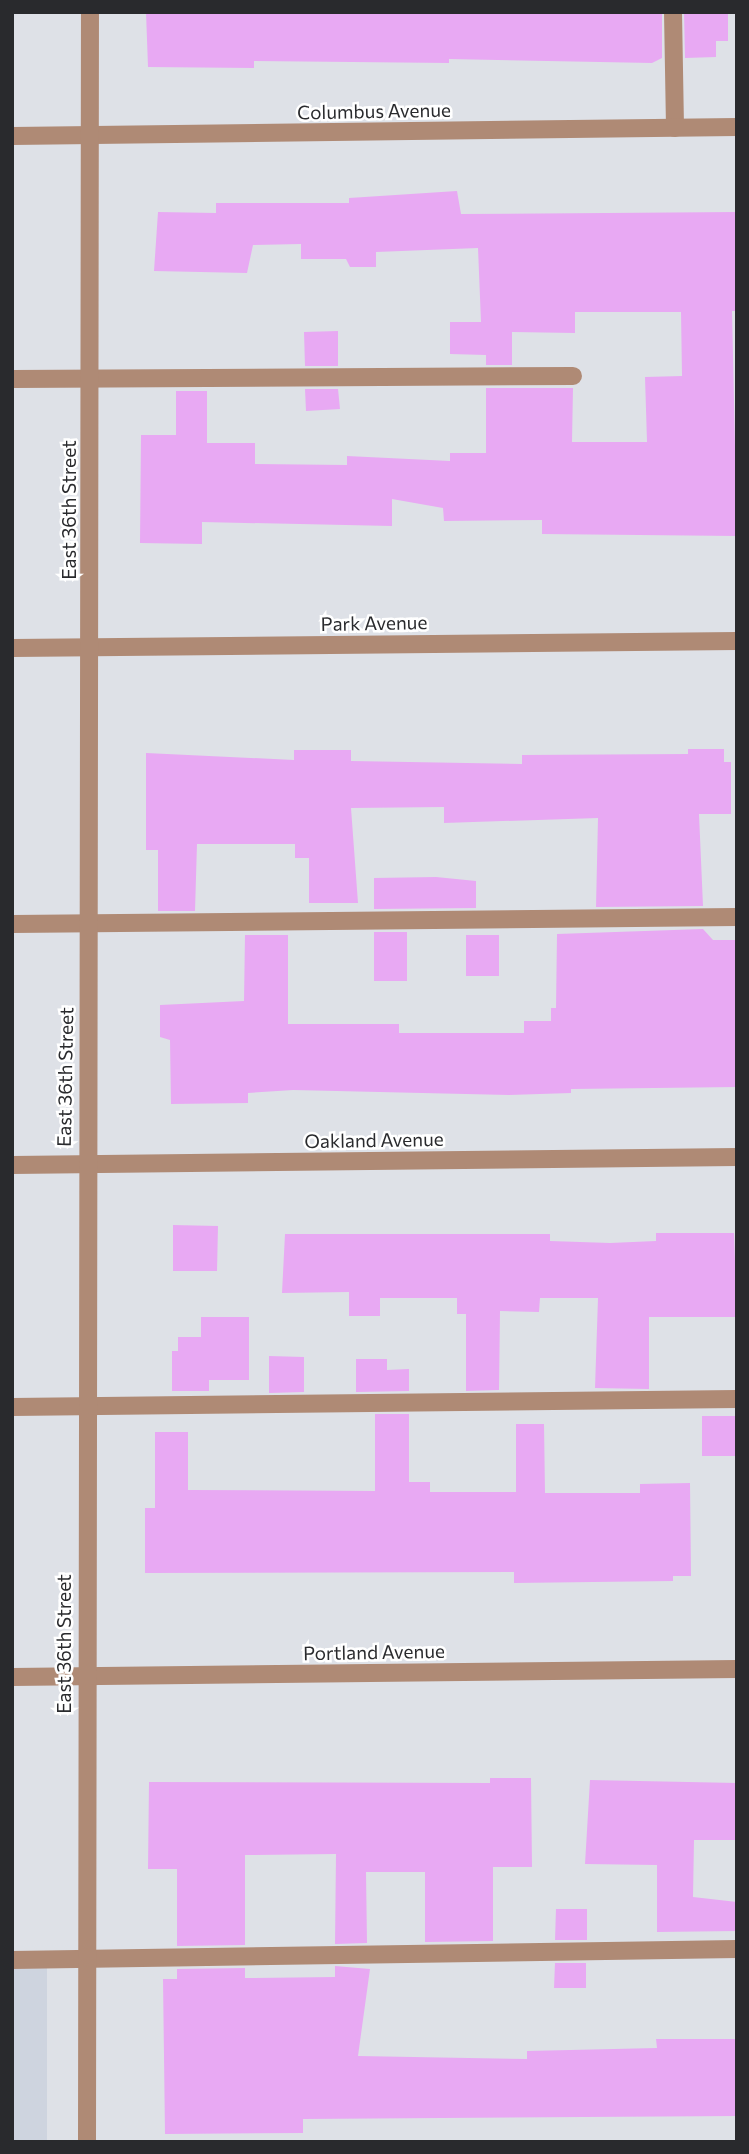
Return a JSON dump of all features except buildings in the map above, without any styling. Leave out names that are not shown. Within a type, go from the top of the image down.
[{"type":"street","name":"East 36th Street","points":[[87,2142],[85,1165],[90,12]]},
{"type":"street","points":[[673,12],[675,128]]},
{"type":"street","name":"Columbus Avenue","points":[[12,136],[737,127]]},
{"type":"street","points":[[12,379],[573,376]]},
{"type":"street","name":"Park Avenue","points":[[12,648],[737,640]]},
{"type":"street","points":[[12,924],[737,916]]},
{"type":"street","name":"Oakland Avenue","points":[[12,1166],[737,1157]]},
{"type":"street","points":[[12,1407],[737,1399]]},
{"type":"street","name":"Portland Avenue","points":[[12,1676],[737,1669]]},
{"type":"street","points":[[12,1960],[737,1949]]},
{"type":"shaded area","points":[[47,1957],[47,2142],[12,2142],[12,1958]]}]
